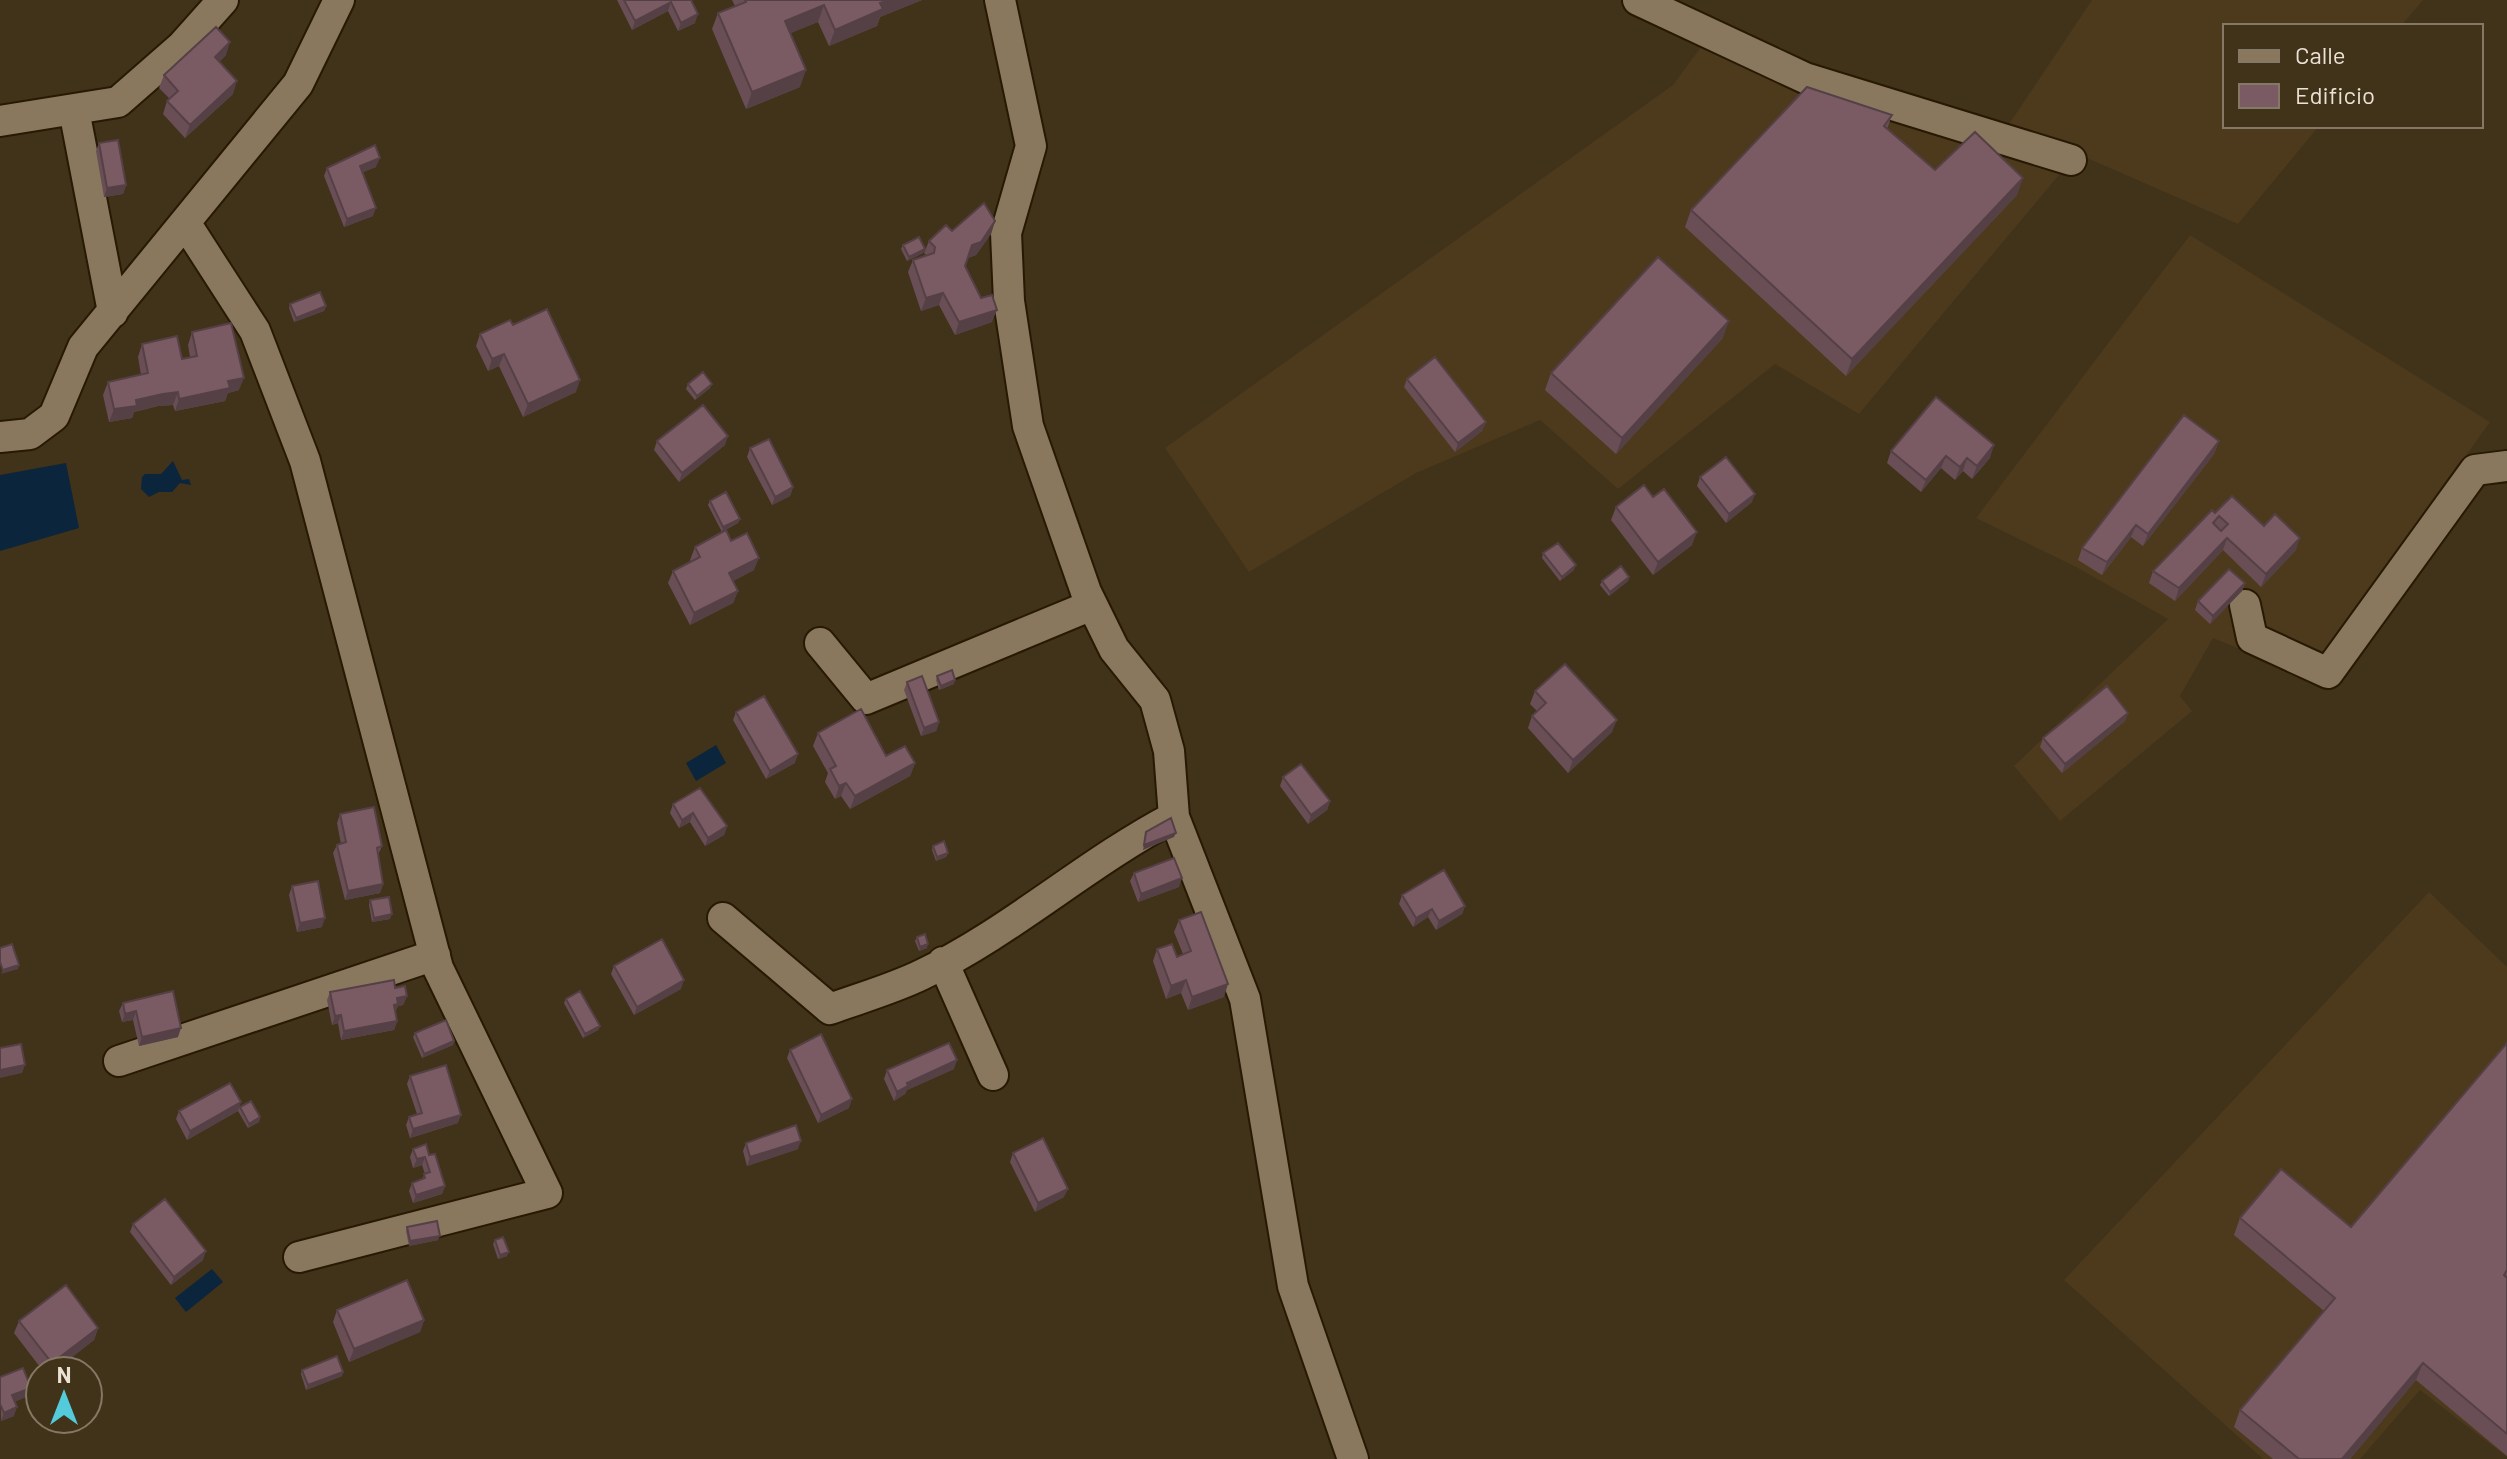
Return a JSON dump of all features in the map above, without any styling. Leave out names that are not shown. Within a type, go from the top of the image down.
[{"type":"street","points":[[0,121],[118,102],[182,46],[223,0]]},
{"type":"street","points":[[0,437],[30,434],[54,416],[83,347],[298,84],[339,0]]},
{"type":"street","points":[[1000,0],[1031,146],[1006,233],[1009,301],[1028,426],[1092,605],[1114,649],[1155,700],[1169,751],[1174,817],[1245,999],[1293,1286],[1353,1459]]},
{"type":"street","points":[[1638,0],[1805,78],[2071,160]]},
{"type":"street","points":[[74,110],[113,312]]},
{"type":"street","points":[[186,224],[255,331],[305,461],[435,955],[547,1193],[299,1257]]},
{"type":"street","points":[[2245,605],[2252,638],[2328,673],[2475,470],[2507,466]]},
{"type":"street","points":[[820,643],[866,699],[1092,605]]},
{"type":"street","points":[[723,918],[830,1009],[921,975],[1017,918],[1134,838],[1174,817]]},
{"type":"street","points":[[119,1061],[435,955]]},
{"type":"street","points":[[943,962],[993,1075]]},
{"type":"shaded area","points":[[2092,0],[2423,0],[2403,24],[2223,24],[2223,128],[2317,128],[2238,224],[2009,124]]},
{"type":"shaded area","points":[[1704,43],[2064,169],[1859,414],[1775,364],[1618,489],[1540,420],[1416,473],[1249,572],[1165,448],[1673,85]]},
{"type":"shaded area","points":[[2190,235],[2490,422],[2308,677],[2213,638],[2180,696],[2192,711],[2060,821],[2014,766],[2168,619],[2076,567],[1976,518]]},
{"type":"shaded area","points":[[2429,892],[2507,967],[2507,1457],[2420,1390],[2360,1459],[2263,1459],[2064,1280]]},
{"type":"water","points":[[173,461],[182,480],[189,479],[191,485],[180,483],[172,492],[159,492],[149,497],[141,489],[142,477],[145,474],[161,474]]},
{"type":"water","points":[[66,463],[79,528],[0,551],[0,475]]},
{"type":"water","points":[[716,745],[726,763],[696,781],[686,763]]},
{"type":"water","points":[[212,1269],[223,1282],[186,1312],[175,1298]]},
{"type":"building","points":[[624,0],[691,0],[698,14],[681,23],[671,2],[635,21]]},
{"type":"building","points":[[745,0],[888,0],[880,3],[883,9],[835,30],[824,5],[785,21],[806,70],[752,92],[718,13]]},
{"type":"building","points":[[216,27],[230,42],[215,57],[237,81],[190,125],[167,101],[178,91],[164,75]]},
{"type":"building","points":[[1807,87],[1892,115],[1884,126],[1935,170],[1975,132],[2023,178],[1852,359],[1691,210]]},
{"type":"building","points":[[118,140],[126,185],[107,188],[99,143]]},
{"type":"building","points":[[375,145],[380,158],[360,166],[376,208],[347,219],[327,168]]},
{"type":"building","points":[[984,203],[995,221],[981,242],[972,245],[965,266],[981,298],[992,295],[997,310],[959,322],[943,293],[926,298],[913,260],[934,253],[935,247],[929,241],[946,225],[952,231]]},
{"type":"building","points":[[919,237],[925,249],[909,257],[903,245]]},
{"type":"building","points":[[1658,257],[1729,321],[1622,438],[1551,373]]},
{"type":"building","points":[[320,292],[326,306],[296,318],[290,304]]},
{"type":"building","points":[[547,309],[580,380],[528,404],[504,354],[492,359],[480,334],[510,320],[513,325]]},
{"type":"building","points":[[231,323],[244,378],[228,381],[230,388],[179,399],[178,392],[163,394],[136,400],[137,406],[114,409],[108,382],[148,373],[142,344],[177,336],[182,359],[197,356],[192,332]]},
{"type":"building","points":[[1435,357],[1486,422],[1458,443],[1407,379]]},
{"type":"building","points":[[703,372],[712,384],[697,396],[688,384]]},
{"type":"building","points":[[1936,397],[1994,445],[1977,466],[1967,458],[1960,467],[1946,456],[1926,480],[1891,451]]},
{"type":"building","points":[[703,405],[728,436],[682,473],[657,441]]},
{"type":"building","points":[[2184,415],[2219,441],[2148,534],[2136,525],[2107,562],[2082,548]]},
{"type":"building","points":[[769,439],[793,487],[775,497],[750,448]]},
{"type":"building","points":[[1726,457],[1755,494],[1729,514],[1700,477]]},
{"type":"building","points":[[1644,485],[1653,497],[1664,489],[1697,532],[1658,562],[1616,507]]},
{"type":"building","points":[[726,492],[740,519],[723,527],[710,501]]},
{"type":"building","points":[[2232,496],[2264,526],[2275,514],[2300,538],[2266,574],[2227,538],[2179,588],[2153,571],[2212,510],[2215,513]],"holes":[[[2219,516],[2228,524],[2221,531],[2213,523]]]},
{"type":"building","points":[[726,530],[731,541],[747,533],[759,558],[729,573],[738,591],[694,613],[673,571],[700,557],[695,547]]},
{"type":"building","points":[[1558,543],[1576,565],[1562,577],[1543,553]]},
{"type":"building","points":[[1621,566],[1629,577],[1610,592],[1602,581]]},
{"type":"building","points":[[2229,569],[2245,583],[2213,616],[2198,601]]},
{"type":"building","points":[[1565,664],[1617,720],[1573,760],[1532,716],[1546,703],[1535,691]]},
{"type":"building","points":[[952,670],[955,680],[941,686],[937,676]]},
{"type":"building","points":[[922,676],[939,722],[924,728],[907,682]]},
{"type":"building","points":[[2107,686],[2128,713],[2065,764],[2043,738]]},
{"type":"building","points":[[764,696],[798,754],[770,771],[736,712]]},
{"type":"building","points":[[861,709],[886,756],[905,746],[915,763],[855,796],[846,783],[839,786],[830,769],[836,766],[818,733]]},
{"type":"building","points":[[1301,764],[1330,801],[1311,815],[1283,777]]},
{"type":"building","points":[[700,788],[727,826],[708,838],[693,813],[682,820],[673,804]]},
{"type":"building","points":[[374,807],[382,846],[377,848],[383,884],[348,891],[337,845],[346,842],[340,814]]},
{"type":"building","points":[[1171,818],[1176,833],[1144,845],[1146,832]]},
{"type":"building","points":[[944,841],[948,853],[937,857],[933,846]]},
{"type":"building","points":[[1174,858],[1182,878],[1141,894],[1134,873]]},
{"type":"building","points":[[1444,870],[1465,906],[1439,921],[1432,909],[1416,918],[1402,895]]},
{"type":"building","points":[[318,881],[325,918],[300,923],[292,886]]},
{"type":"building","points":[[389,897],[392,914],[374,918],[370,900]]},
{"type":"building","points":[[1201,912],[1228,984],[1192,997],[1186,980],[1171,986],[1157,949],[1172,944],[1177,957],[1191,951],[1179,920]]},
{"type":"building","points":[[925,934],[928,944],[920,947],[917,937]]},
{"type":"building","points":[[662,939],[684,980],[637,1007],[614,966]]},
{"type":"building","points":[[12,944],[19,965],[3,970],[0,948]]},
{"type":"building","points":[[394,980],[395,988],[405,986],[407,996],[397,998],[398,1004],[394,1005],[397,1021],[344,1031],[341,1015],[335,1016],[330,992]]},
{"type":"building","points":[[173,991],[181,1028],[142,1037],[136,1011],[125,1014],[123,1003]]},
{"type":"building","points":[[580,991],[600,1026],[585,1034],[566,999]]},
{"type":"building","points":[[446,1020],[454,1041],[424,1054],[415,1033]]},
{"type":"building","points":[[821,1034],[852,1099],[821,1115],[790,1050]]},
{"type":"building","points":[[949,1043],[957,1060],[907,1083],[908,1086],[897,1092],[887,1070]]},
{"type":"building","points":[[2507,1043],[2507,1270],[2504,1275],[2507,1278],[2507,1434],[2423,1363],[2342,1459],[2299,1459],[2240,1410],[2335,1298],[2240,1218],[2281,1169],[2351,1227]]},
{"type":"building","points":[[21,1044],[25,1065],[0,1070],[0,1048]]},
{"type":"building","points":[[446,1065],[461,1115],[413,1129],[409,1117],[422,1113],[410,1076]]},
{"type":"building","points":[[230,1083],[241,1102],[190,1131],[179,1111]]},
{"type":"building","points":[[251,1101],[260,1117],[249,1124],[240,1107]]},
{"type":"building","points":[[796,1125],[801,1141],[750,1157],[746,1143]]},
{"type":"building","points":[[1043,1138],[1068,1189],[1038,1203],[1013,1153]]},
{"type":"building","points":[[426,1144],[429,1155],[435,1154],[445,1186],[416,1195],[412,1183],[425,1178],[424,1174],[430,1172],[425,1157],[417,1159],[413,1149]]},
{"type":"building","points":[[165,1199],[206,1251],[174,1277],[133,1224]]},
{"type":"building","points":[[437,1221],[440,1236],[410,1241],[407,1227]]},
{"type":"building","points":[[503,1237],[509,1252],[500,1255],[495,1240]]},
{"type":"building","points":[[407,1280],[424,1320],[354,1349],[337,1310]]},
{"type":"building","points":[[66,1285],[98,1328],[63,1355],[46,1355],[19,1321]]},
{"type":"building","points":[[337,1356],[343,1372],[308,1385],[302,1370]]},
{"type":"building","points":[[23,1368],[24,1370],[24,1391],[12,1395],[17,1407],[4,1413],[0,1404],[0,1377]]}]
